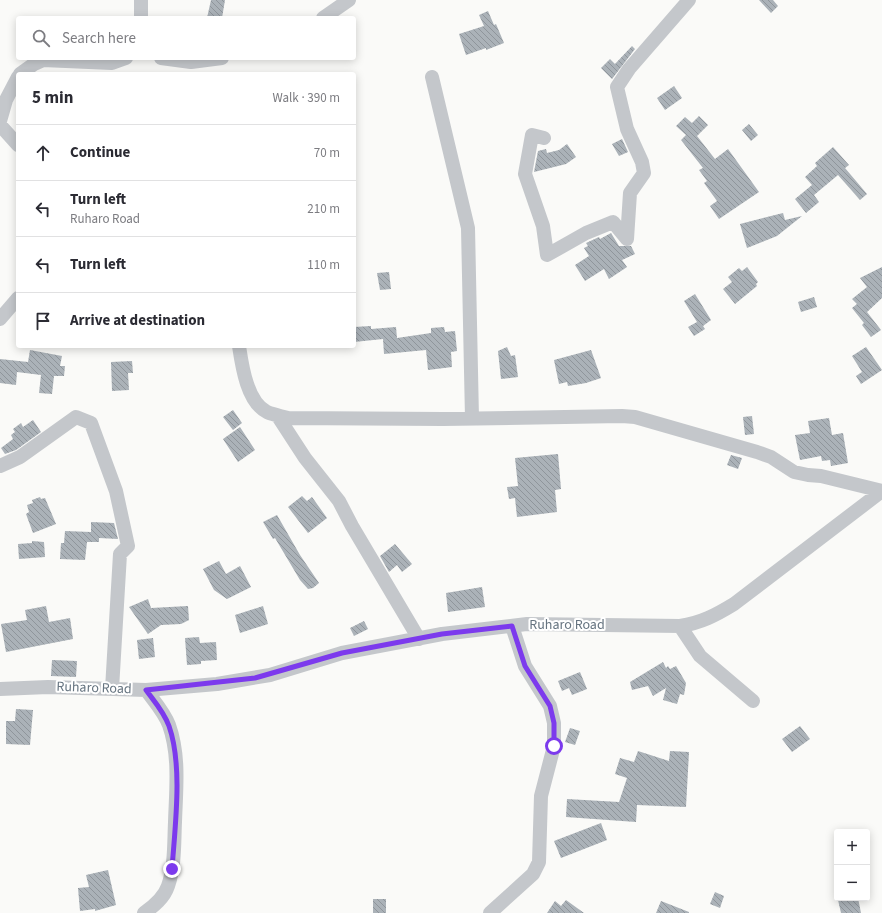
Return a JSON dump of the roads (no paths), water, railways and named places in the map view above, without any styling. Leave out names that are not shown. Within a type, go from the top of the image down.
[{"type":"street","points":[[141,0],[141,16]]},
{"type":"street","points":[[326,16],[349,0]]},
{"type":"street","points":[[544,138],[532,135],[525,174],[543,226],[547,254],[586,233],[613,222],[627,239],[630,193],[644,173],[642,162],[627,129],[617,87],[629,69],[689,0]]},
{"type":"street","points":[[23,72],[43,60],[112,64],[121,60]]},
{"type":"street","points":[[176,60],[190,62],[206,60]]},
{"type":"street","points":[[432,77],[468,228],[472,418]]},
{"type":"street","points":[[0,121],[6,100],[16,81]]},
{"type":"street","points":[[0,125],[16,143]]},
{"type":"street","points":[[0,319],[16,300]]},
{"type":"street","points":[[238,348],[244,378],[256,401],[266,412],[277,416],[288,418],[635,417],[757,452],[771,457],[794,472],[822,476],[882,491]]},
{"type":"street","points":[[277,416],[345,510],[352,526],[419,639]]},
{"type":"street","points":[[0,466],[20,457],[76,417],[91,423],[116,491],[128,546],[120,554],[112,689]]},
{"type":"street","name":"Ruharo Road","points":[[0,689],[48,687],[146,690],[255,678],[342,653],[442,634],[527,624],[680,626],[695,624],[708,619],[734,604],[882,491]]},
{"type":"street","points":[[490,913],[533,874],[540,862],[541,796],[554,746],[554,723],[550,706],[525,666],[512,626]]},
{"type":"street","points":[[680,626],[700,656],[753,701]]},
{"type":"street","points":[[144,913],[162,898],[172,869],[176,775],[175,747],[168,724],[161,710],[146,690]]}]
